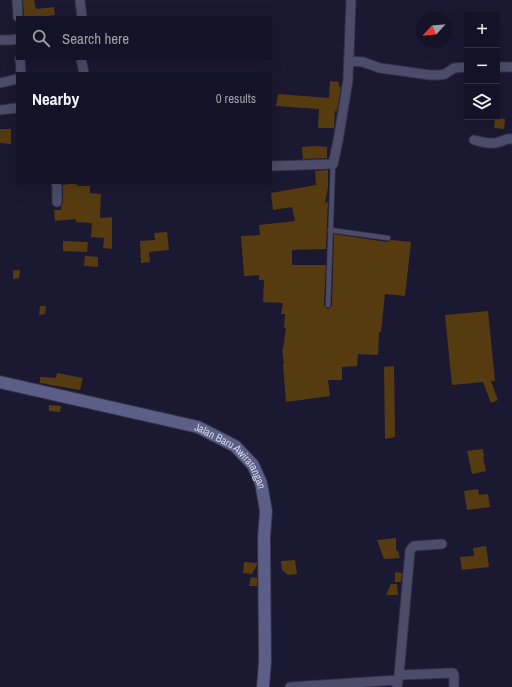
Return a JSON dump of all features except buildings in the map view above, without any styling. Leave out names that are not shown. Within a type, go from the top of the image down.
[{"type":"street","points":[[16,0],[18,16]]},
{"type":"street","points":[[80,0],[82,16]]},
{"type":"street","points":[[272,166],[333,164],[348,80],[351,0]]},
{"type":"street","points":[[0,40],[16,39]]},
{"type":"street","points":[[20,60],[21,72]]},
{"type":"street","points":[[81,60],[84,72]]},
{"type":"street","points":[[349,61],[363,62],[380,68],[430,75],[445,74],[454,68],[464,67]]},
{"type":"street","points":[[500,67],[512,67]]},
{"type":"street","points":[[0,83],[16,79]]},
{"type":"street","points":[[0,110],[16,108]]},
{"type":"street","points":[[474,140],[486,143],[496,143],[508,138],[512,139]]},
{"type":"street","points":[[56,184],[57,202]]},
{"type":"street","name":"Jalan Baru Awirarangan","points":[[0,382],[198,427],[235,446],[253,465],[261,483],[266,511],[264,536],[265,662],[263,687]]},
{"type":"street","points":[[398,681],[411,549],[414,546],[442,544]]},
{"type":"street","points":[[290,687],[398,681],[453,674],[454,687]]},
{"type":"lane","points":[[328,305],[333,164]]},
{"type":"lane","points":[[330,230],[388,238]]}]
